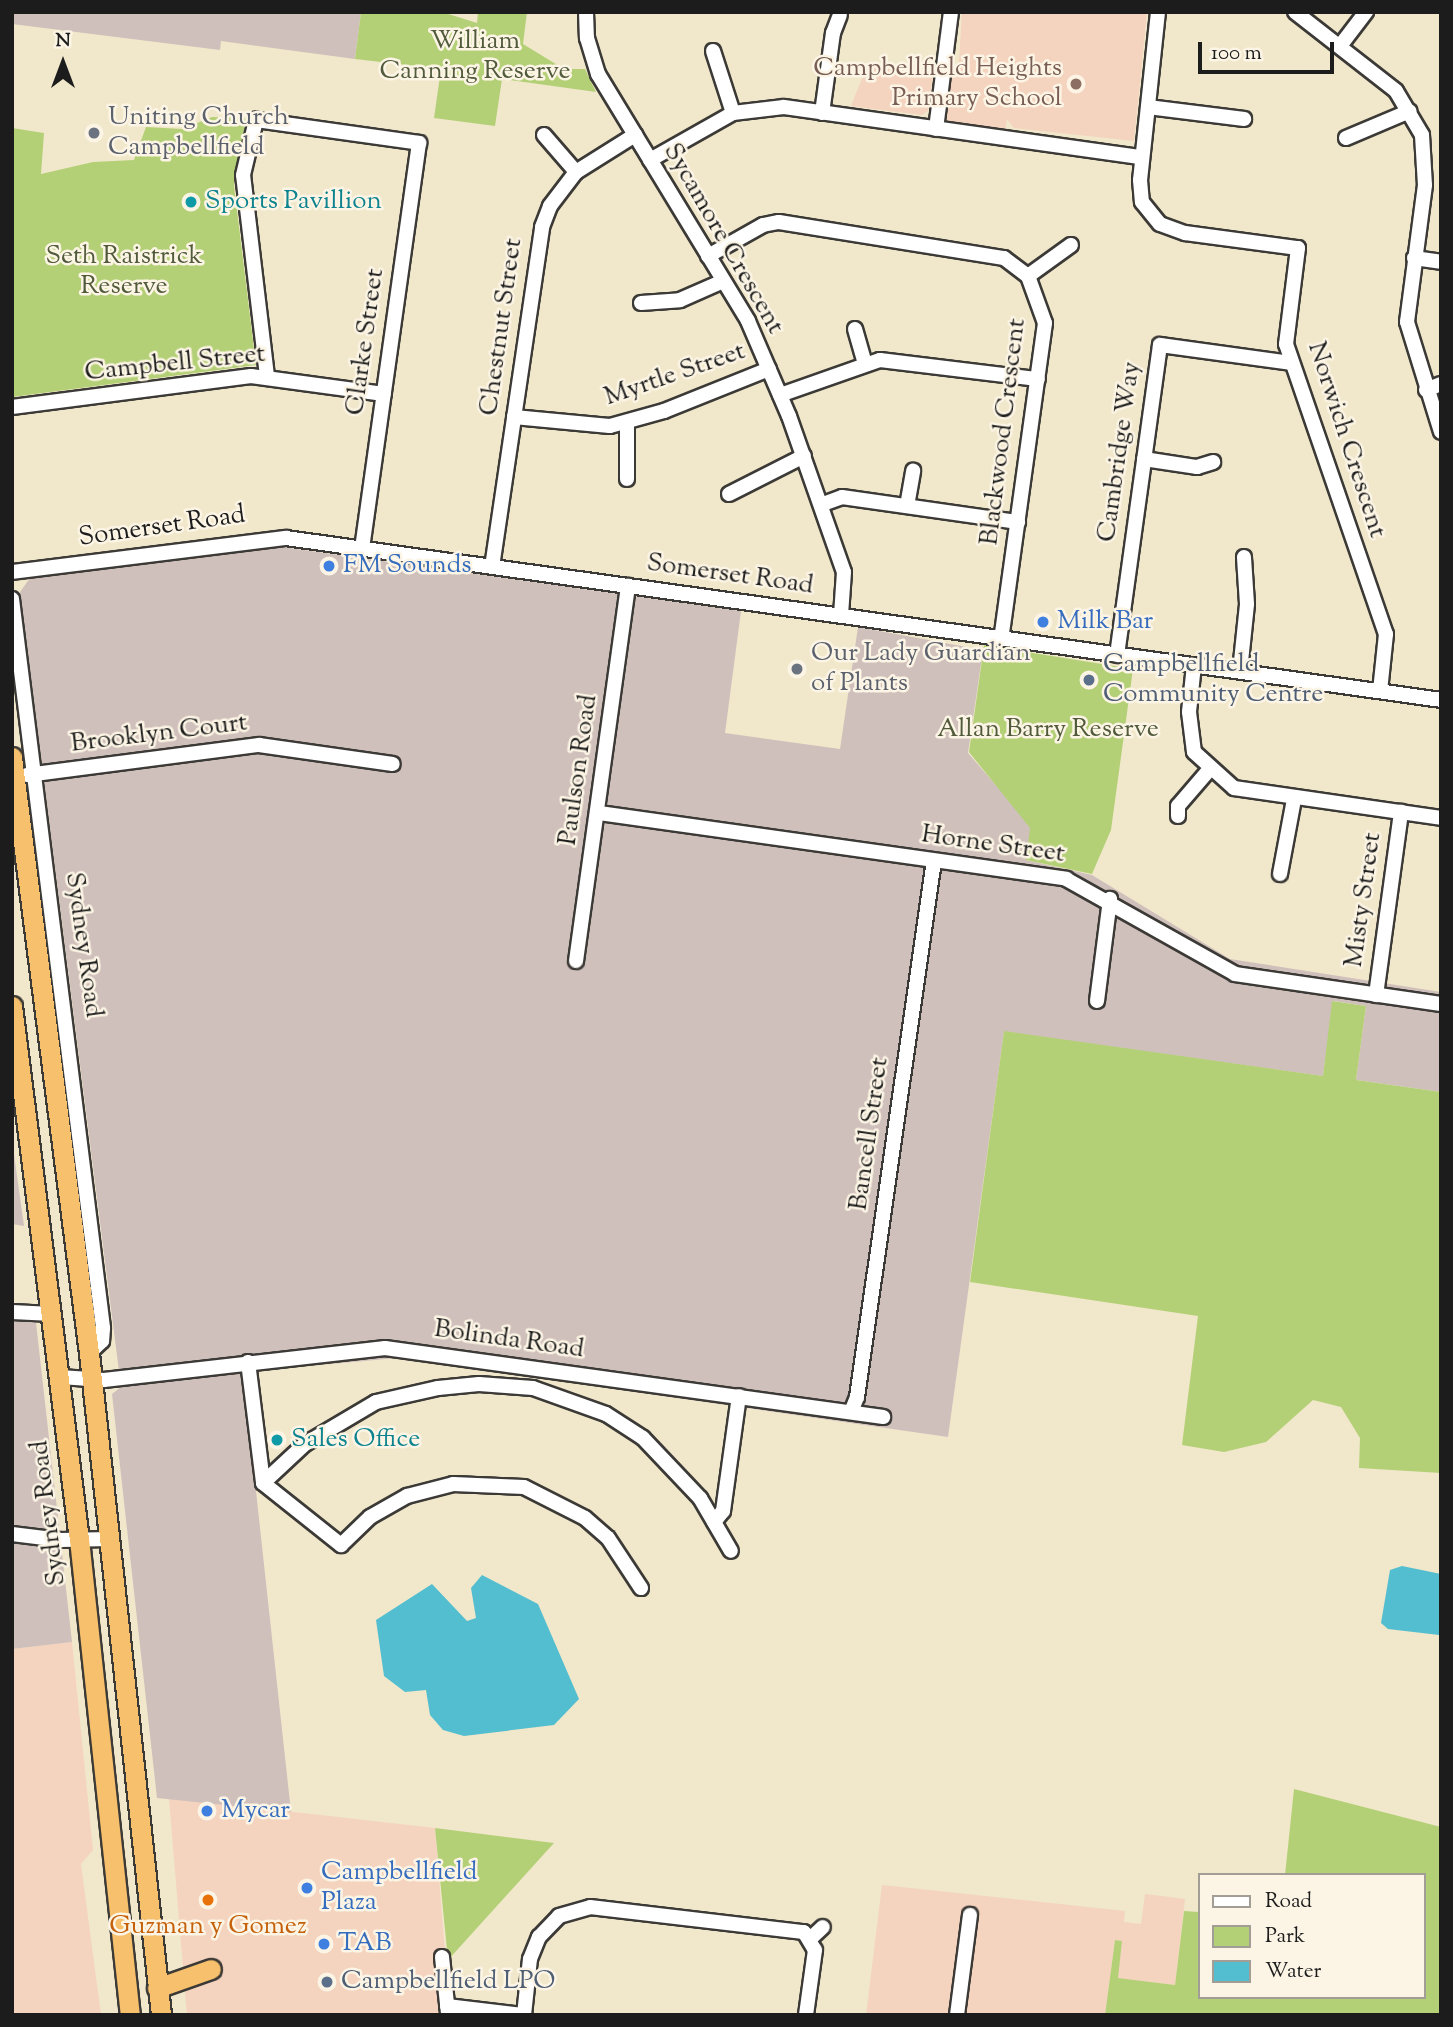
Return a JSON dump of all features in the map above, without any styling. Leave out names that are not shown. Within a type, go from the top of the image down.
[{"type":"highway","name":"Sydney Road","points":[[20,769],[62,1065],[91,1368],[161,2015]]},
{"type":"highway","name":"Sydney Road","points":[[12,1006],[79,1539],[130,2015]]},
{"type":"highway","points":[[158,1988],[211,1969]]},
{"type":"street","name":"Sycamore Crescent","points":[[586,12],[593,61],[723,281],[769,369],[823,504],[844,572],[841,615]]},
{"type":"street","points":[[936,129],[951,12]]},
{"type":"street","points":[[650,160],[733,113],[783,107],[1142,158],[1158,12]]},
{"type":"street","points":[[1295,12],[1396,91],[1410,111],[1434,158],[1415,258],[1407,322],[1441,432]]},
{"type":"street","points":[[1340,46],[1366,12]]},
{"type":"street","points":[[822,113],[833,33],[840,15]]},
{"type":"street","points":[[713,51],[733,113]]},
{"type":"street","points":[[1148,107],[1244,119]]},
{"type":"street","points":[[1346,138],[1410,111]]},
{"type":"street","name":"Clarke Street","points":[[267,376],[243,175],[256,120],[419,143],[362,549]]},
{"type":"street","points":[[544,135],[576,172]]},
{"type":"street","name":"Chestnut Street","points":[[492,567],[542,227],[556,197],[576,172],[635,135]]},
{"type":"street","name":"Norwich Crescent","points":[[1142,158],[1142,202],[1160,224],[1185,233],[1298,248],[1286,344],[1386,634],[1380,691]]},
{"type":"street","points":[[708,256],[763,225],[779,222],[1003,258],[1028,276],[1071,245]]},
{"type":"street","points":[[1415,258],[1441,262]]},
{"type":"street","name":"Blackwood Crescent","points":[[1002,639],[1045,323],[1028,276]]},
{"type":"street","points":[[640,303],[680,300],[723,281]]},
{"type":"street","points":[[855,329],[865,363]]},
{"type":"street","name":"Cambridge Way","points":[[1117,655],[1160,345],[1291,363]]},
{"type":"street","points":[[780,396],[865,363],[898,360],[1038,379]]},
{"type":"street","name":"Myrtle Street","points":[[514,417],[594,426],[627,422],[769,369]]},
{"type":"street","name":"Campbell Street","points":[[12,407],[267,376],[384,394]]},
{"type":"street","points":[[1426,390],[1441,384]]},
{"type":"street","points":[[627,422],[627,479]]},
{"type":"street","points":[[729,494],[804,456]]},
{"type":"street","points":[[1144,459],[1197,467],[1213,462]]},
{"type":"street","points":[[907,506],[913,471]]},
{"type":"street","points":[[823,504],[842,497],[1018,522]]},
{"type":"street","name":"Somerset Road","points":[[12,572],[272,537],[1441,700]]},
{"type":"street","points":[[1240,671],[1247,604],[1244,557]]},
{"type":"street","name":"Paulson Road","points":[[576,961],[628,586]]},
{"type":"street","name":"Sydney Road","points":[[12,599],[20,769]]},
{"type":"street","points":[[1194,665],[1188,730],[1194,751],[1209,770],[1234,788],[1294,799],[1441,818]]},
{"type":"street","name":"Brooklyn Court","points":[[20,769],[259,745],[393,764]]},
{"type":"street","points":[[1178,816],[1178,806],[1209,770]]},
{"type":"street","points":[[1280,874],[1294,799]]},
{"type":"street","name":"Misty Street","points":[[1376,995],[1401,812]]},
{"type":"street","name":"Horne Street","points":[[598,813],[1066,879],[1110,899],[1235,974],[1441,1004]]},
{"type":"street","name":"Bancell Street","points":[[851,1412],[857,1397],[934,862]]},
{"type":"street","points":[[1097,1001],[1110,899]]},
{"type":"street","points":[[12,1312],[52,1314]]},
{"type":"street","name":"Bolinda Road","points":[[60,1377],[91,1368],[126,1374],[385,1348],[883,1417]]},
{"type":"street","points":[[248,1362],[263,1483],[341,1545],[370,1517],[407,1496],[453,1484],[524,1487],[585,1518],[608,1538],[641,1588]]},
{"type":"street","points":[[263,1483],[305,1444],[376,1402],[438,1388],[480,1384],[533,1388],[606,1414],[643,1438],[669,1461],[731,1551]]},
{"type":"street","points":[[713,1522],[723,1511],[739,1396]]},
{"type":"street","points":[[12,1534],[110,1539]]},
{"type":"street","points":[[442,1957],[447,2010],[524,2015],[530,1959],[539,1937],[559,1916],[578,1908],[603,1907],[800,1930],[811,1938],[815,1950],[806,2015]]},
{"type":"street","points":[[957,2015],[970,1916]]},
{"type":"street","points":[[811,1938],[823,1927]]},
{"type":"shaded area","points":[[12,12],[361,12],[355,59],[221,41],[220,50],[12,24]]},
{"type":"shaded area","name":"Campbellfield Heights Primary School","points":[[962,12],[1147,12],[1134,141],[1014,128],[1007,119],[1005,131],[946,123],[943,119],[948,72],[954,72],[959,62]]},
{"type":"shaded area","points":[[867,66],[933,75],[928,111],[922,115],[851,106]]},
{"type":"shaded area","points":[[275,546],[741,611],[725,733],[840,749],[858,627],[983,650],[968,753],[1033,828],[1026,860],[1092,875],[1230,959],[1441,992],[1441,1092],[1356,1080],[1366,1006],[1333,1001],[1323,1076],[1004,1032],[948,1437],[397,1358],[243,1372],[291,1812],[157,1798],[112,1394],[121,1387],[20,592],[30,578]]},
{"type":"shaded area","points":[[12,1140],[24,1226],[12,1224]]},
{"type":"shaded area","points":[[12,1303],[34,1305],[72,1642],[12,1649]]},
{"type":"shaded area","points":[[72,1642],[93,1850],[81,1864],[101,2015],[12,2015],[12,1649]]},
{"type":"shaded area","name":"Campbellfield Plaza","points":[[169,1798],[435,1828],[450,2015],[187,2015]]},
{"type":"shaded area","points":[[882,1885],[1125,1911],[1124,1922],[1141,1924],[1145,1894],[1185,1899],[1175,1985],[1117,1978],[1122,1941],[1115,1940],[1105,2015],[866,2015]]},
{"type":"green space","name":"William Canning Reserve","points":[[361,12],[442,12],[477,23],[478,12],[527,12],[523,44],[564,69],[585,69],[596,92],[502,79],[495,126],[434,118],[441,69],[355,59]]},
{"type":"green space","name":"Seth Raistrick Reserve","points":[[212,117],[246,118],[234,186],[256,365],[12,397],[12,128],[44,133],[41,174],[93,162],[134,160],[146,127],[182,129]]},
{"type":"green space","name":"Allan Barry Reserve","points":[[984,645],[1133,669],[1111,830],[1092,874],[1026,860],[1030,828],[969,752]]},
{"type":"green space","points":[[1332,1001],[1366,1006],[1356,1080],[1441,1092],[1441,1473],[1359,1468],[1360,1438],[1341,1407],[1313,1400],[1266,1442],[1224,1452],[1182,1445],[1198,1316],[970,1282],[1004,1031],[1323,1076]]},
{"type":"green space","points":[[1294,1789],[1441,1827],[1441,2015],[1105,2015],[1115,1940],[1122,1941],[1118,1978],[1175,1985],[1184,1911],[1198,1912],[1198,1999],[1425,1999],[1425,1873],[1285,1873]]},
{"type":"green space","points":[[435,1828],[554,1843],[448,1960]]},
{"type":"water","points":[[1402,1566],[1441,1574],[1439,1635],[1388,1629],[1381,1623],[1390,1570]]},
{"type":"water","points":[[482,1575],[538,1604],[579,1699],[554,1725],[464,1736],[443,1730],[430,1715],[426,1690],[405,1692],[384,1676],[376,1620],[432,1584],[467,1621],[476,1618],[471,1588]]},
{"type":"place","name":"Campbellfield Heights Primary School","points":[[1076,84]]},
{"type":"place","name":"Uniting Church Campbellfield","points":[[94,133]]},
{"type":"place","name":"Sports Pavillion","points":[[191,202]]},
{"type":"place","name":"FM Sounds","points":[[329,566]]},
{"type":"place","name":"Milk Bar","points":[[1043,622]]},
{"type":"place","name":"Our Lady Guardian of Plants","points":[[797,669]]},
{"type":"place","name":"Campbellfield Community Centre","points":[[1089,680]]},
{"type":"place","name":"Sales Office","points":[[277,1440]]},
{"type":"place","name":"Mycar","points":[[207,1811]]},
{"type":"place","name":"Campbellfield Plaza","points":[[307,1888]]},
{"type":"place","name":"Guzman y Gomez","points":[[208,1900]]},
{"type":"place","name":"TAB","points":[[324,1944]]},
{"type":"place","name":"Campbellfield LPO","points":[[327,1982]]}]
